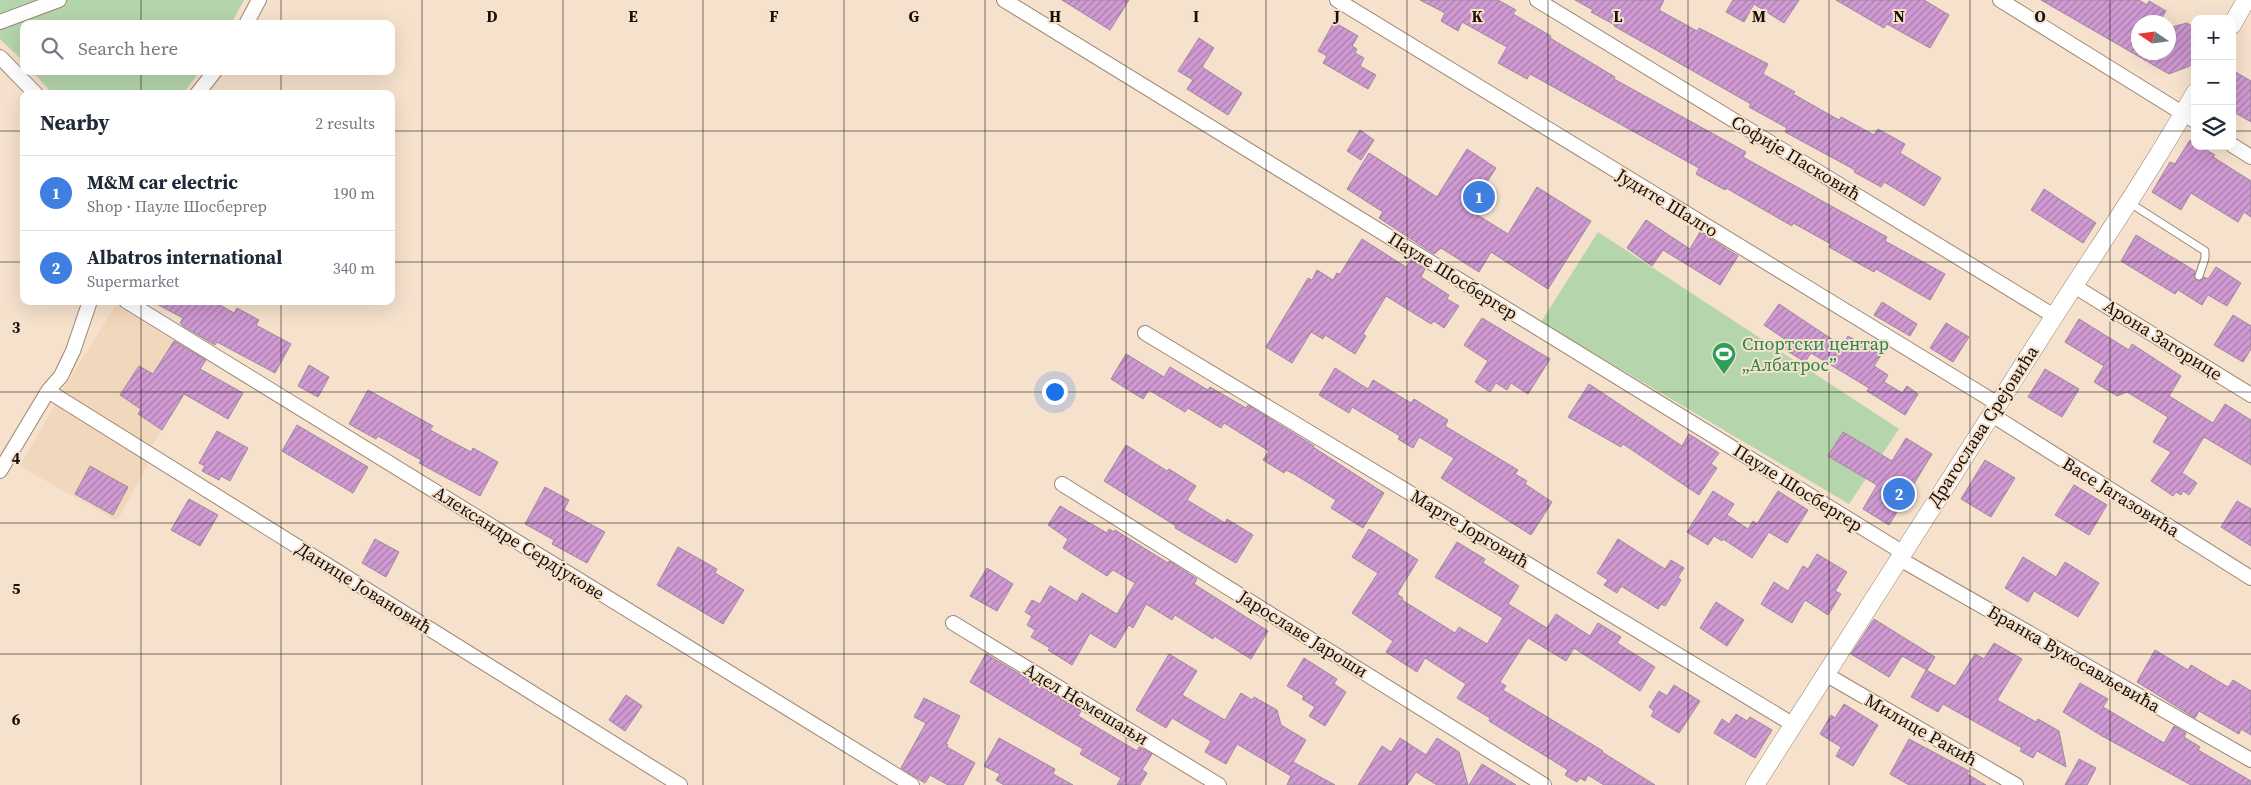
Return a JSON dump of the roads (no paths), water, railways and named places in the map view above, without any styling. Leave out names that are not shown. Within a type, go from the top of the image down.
[{"type":"street","points":[[0,22],[59,0]]},
{"type":"street","points":[[248,20],[259,0]]},
{"type":"street","name":"Пауле Шосбергер","points":[[1004,0],[1900,555]]},
{"type":"street","name":"Јудите Шалго","points":[[1337,0],[1995,410]]},
{"type":"street","name":"Софије Пасковић","points":[[1537,0],[2054,316]]},
{"type":"street","points":[[2000,0],[2189,117]]},
{"type":"street","points":[[2236,18],[2246,0]]},
{"type":"street","points":[[0,57],[32,90]]},
{"type":"street","points":[[200,90],[212,75]]},
{"type":"street","name":"Драгослава Срејовића","points":[[1755,785],[2127,202],[2189,117]]},
{"type":"street","points":[[2236,148],[2251,157]]},
{"type":"street","name":"Арона Загорице","points":[[2074,286],[2251,395]]},
{"type":"street","points":[[0,472],[48,391],[60,376],[73,351],[89,305]]},
{"type":"street","name":"Александре Сердјукове","points":[[132,305],[912,785]]},
{"type":"street","name":"Марте Јорговић","points":[[1146,333],[1794,724]]},
{"type":"street","name":"Данице Јовановић","points":[[48,391],[680,785]]},
{"type":"street","name":"Васе Јагазовића","points":[[1995,410],[2251,578]]},
{"type":"street","name":"Јарославе Јароши","points":[[1062,484],[1544,785]]},
{"type":"street","name":"Бранка Вукосављевића","points":[[1900,555],[2251,760]]},
{"type":"street","name":"Адел Немешањи","points":[[953,624],[1219,785]]},
{"type":"street","name":"Милице Ракић","points":[[1826,675],[2016,785]]},
{"type":"lane","points":[[2127,202],[2205,251],[2206,258],[2198,276]]},
{"type":"place","name":"M&M car electric","points":[[1479,197]]},
{"type":"place","name":"Спортски центар „Албатрос”","points":[[1724,375]]},
{"type":"place","name":"Albatros international","points":[[1899,494]]}]
